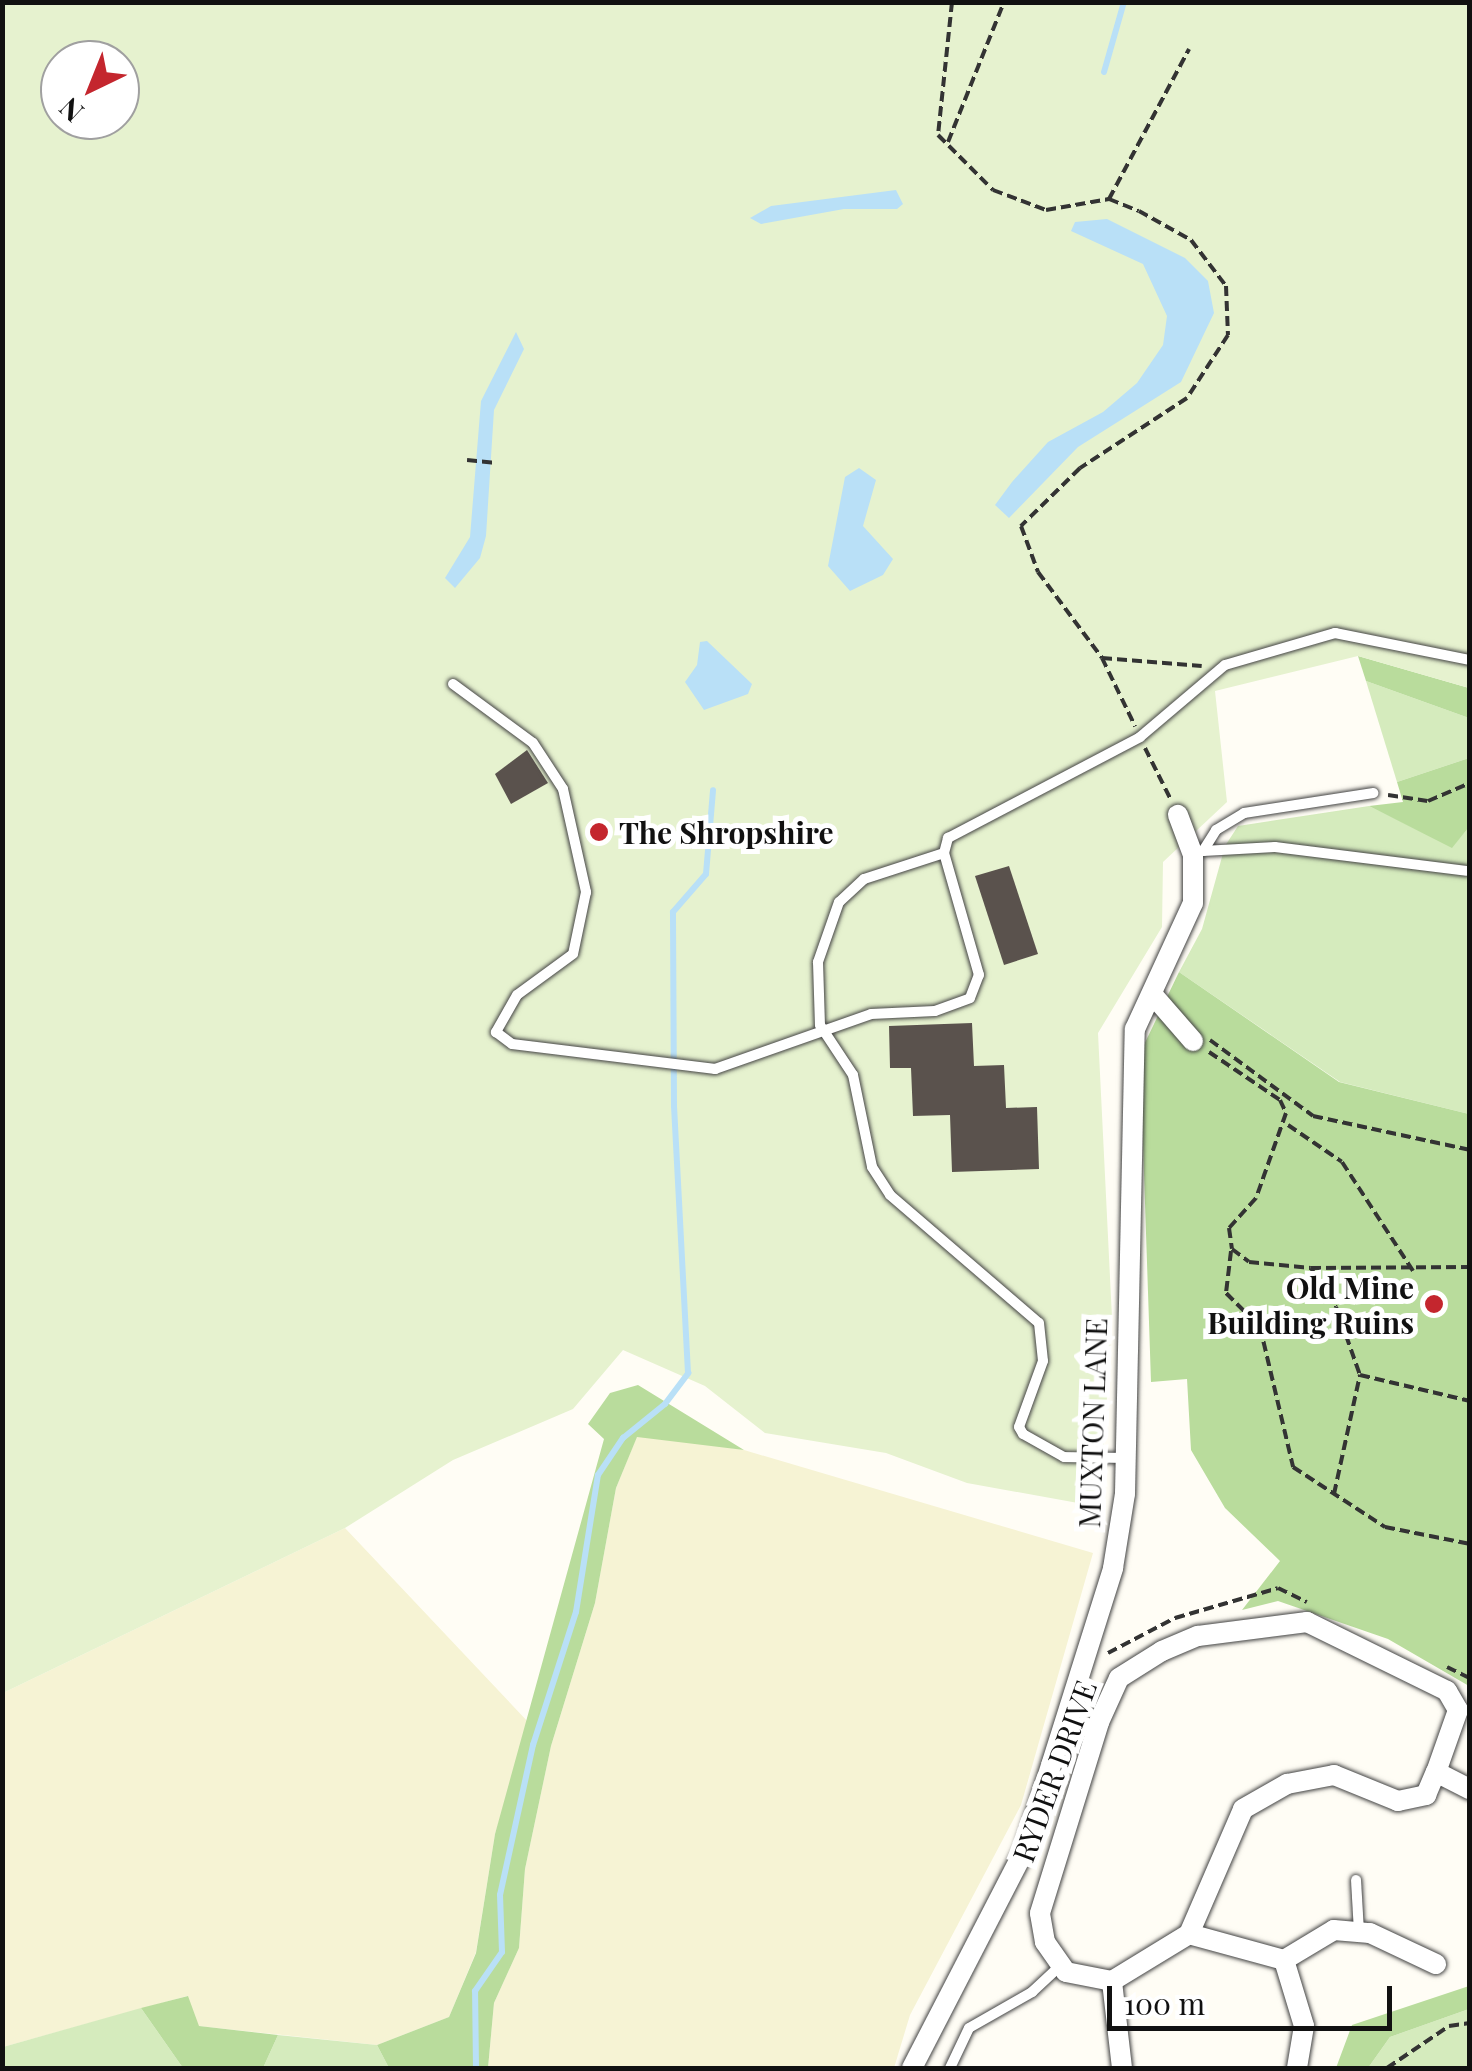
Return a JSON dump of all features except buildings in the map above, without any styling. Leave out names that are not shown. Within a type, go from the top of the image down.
[{"type":"street","name":"MUXTON LANE","points":[[912,2068],[1024,1851],[1113,1568],[1123,1458],[1135,1029],[1193,903],[1198,853],[1178,816]]},
{"type":"street","points":[[1153,995],[1199,1038]]},
{"type":"street","name":"RYDER DRIVE","points":[[1061,1966],[1045,1942],[1040,1913],[1047,1877],[1119,1678],[1162,1651],[1198,1636],[1307,1622],[1447,1691],[1458,1710],[1436,1772]]},
{"type":"street","points":[[1061,1966],[1112,1981],[1190,1934],[1244,1809],[1286,1784],[1334,1775],[1398,1801],[1426,1795],[1436,1772],[1470,1789]]},
{"type":"street","points":[[1190,1934],[1284,1960],[1334,1930],[1359,1932],[1436,1964]]},
{"type":"street","points":[[1284,1960],[1304,2026],[1297,2068]]},
{"type":"street","points":[[1112,1981],[1122,2068]]},
{"type":"lane","points":[[452,684],[533,743],[563,790],[586,892],[572,954],[504,1009],[496,1032],[503,1040],[694,1069],[749,1059],[871,1014],[955,1007],[977,988],[944,853],[948,838],[1140,737],[1224,665],[1336,633],[1470,660]]},
{"type":"lane","points":[[1198,853],[1216,830],[1244,813],[1373,792]]},
{"type":"lane","points":[[1198,853],[1275,847],[1467,871]]},
{"type":"lane","points":[[944,853],[864,879],[838,902],[818,962],[823,1034],[852,1074],[872,1167],[890,1195],[1039,1323],[1043,1361],[1019,1428],[1023,1434],[1064,1457],[1123,1458]]},
{"type":"lane","points":[[1356,1880],[1359,1932]]},
{"type":"lane","points":[[950,2068],[968,2028],[1032,1992],[1061,1966]]},
{"type":"path","points":[[952,2],[937,104],[938,135],[993,190],[1046,210],[1108,199],[1191,240],[1226,286],[1228,336],[1186,398],[1080,468],[1021,526],[1038,572],[1102,658],[1160,667],[1224,665]]},
{"type":"path","points":[[947,144],[1004,2]]},
{"type":"path","points":[[1108,199],[1189,49]]},
{"type":"path","points":[[467,460],[494,463]]},
{"type":"path","points":[[1373,792],[1428,801],[1470,783]]},
{"type":"path","points":[[1199,1038],[1280,1100],[1286,1124],[1256,1198],[1229,1228],[1232,1249],[1226,1293],[1260,1328],[1293,1467],[1385,1527],[1470,1544]]},
{"type":"path","points":[[1199,1038],[1312,1116],[1470,1150]]},
{"type":"path","points":[[1286,1124],[1342,1162],[1413,1270]]},
{"type":"path","points":[[1232,1249],[1249,1262],[1311,1268],[1413,1270],[1470,1266]]},
{"type":"path","points":[[1311,1268],[1336,1306],[1360,1375],[1334,1494]]},
{"type":"path","points":[[1360,1375],[1470,1401]]},
{"type":"path","points":[[1387,2068],[1449,2026],[1470,2023]]},
{"type":"shaded area","points":[[637,1436],[744,1450],[1093,1553],[1021,1805],[910,2015],[894,2068],[488,2068],[494,2003],[519,1948],[525,1869],[551,1746],[595,1603],[616,1488]]},
{"type":"shaded area","points":[[345,1528],[530,1724],[495,1834],[476,1952],[449,2017],[377,2045],[198,2026],[187,1996],[3,2047],[3,1693]]},
{"type":"green space","name":"The Shropshire","points":[[3,3],[1469,3],[1469,688],[1358,656],[1215,691],[1227,802],[1163,862],[1162,927],[1098,1033],[1112,1318],[1100,1507],[967,1483],[886,1453],[765,1433],[705,1386],[623,1350],[573,1409],[453,1460],[345,1528],[3,1693]]},
{"type":"green space","points":[[1358,656],[1469,688],[1469,718],[1366,681]]},
{"type":"green space","points":[[1366,681],[1469,718],[1469,758],[1397,782]]},
{"type":"green space","points":[[1469,758],[1469,827],[1452,848],[1369,806],[1403,802],[1397,782]]},
{"type":"green space","points":[[1369,806],[1452,847],[1469,827],[1469,1114],[1340,1082],[1179,972],[1202,929],[1225,846],[1238,826]]},
{"type":"green space","points":[[1179,972],[1339,1082],[1469,1114],[1469,1686],[1388,1639],[1278,1601],[1242,1610],[1280,1561],[1225,1508],[1191,1450],[1187,1379],[1151,1382],[1140,1053]]},
{"type":"green space","points":[[638,1385],[744,1450],[637,1437],[616,1488],[595,1603],[551,1746],[525,1869],[519,1948],[494,2003],[488,2068],[389,2068],[377,2045],[449,2017],[476,1953],[495,1834],[604,1439],[588,1424],[610,1393]]},
{"type":"green space","points":[[1469,1986],[1469,2009],[1390,2037],[1368,2068],[1336,2068],[1352,2025]]},
{"type":"green space","points":[[188,1996],[199,2026],[278,2035],[263,2068],[183,2068],[141,2008]]},
{"type":"green space","points":[[141,2008],[183,2068],[3,2068],[3,2047]]},
{"type":"green space","points":[[1469,2009],[1469,2068],[1368,2068],[1390,2037]]},
{"type":"green space","points":[[278,2035],[377,2045],[389,2068],[263,2068]]},
{"type":"water","points":[[896,190],[903,204],[897,209],[844,209],[761,224],[750,218],[771,206]]},
{"type":"water","points":[[1107,219],[1185,258],[1208,281],[1214,313],[1181,382],[1078,447],[1009,518],[995,505],[1012,482],[1048,442],[1103,412],[1137,383],[1163,345],[1167,316],[1143,264],[1071,231],[1075,222]]},
{"type":"water","points":[[516,332],[524,349],[494,410],[486,536],[480,558],[455,588],[445,578],[470,537],[481,401]]},
{"type":"water","points":[[859,468],[876,480],[863,526],[893,559],[883,575],[850,591],[828,566],[845,477]]},
{"type":"water","points":[[707,641],[752,684],[748,694],[704,710],[685,682],[697,665],[700,642]]},
{"type":"waterway","points":[[1104,72],[1124,2]]},
{"type":"waterway","points":[[476,2068],[475,1991],[502,1952],[500,1895],[533,1745],[576,1612],[598,1475],[623,1438],[665,1404],[688,1373],[674,1106],[673,912],[706,874],[713,790]]},
{"type":"place","name":"The Shropshire","points":[[599,832]]},
{"type":"place","name":"Old Mine Building Ruins","points":[[1434,1304]]}]
